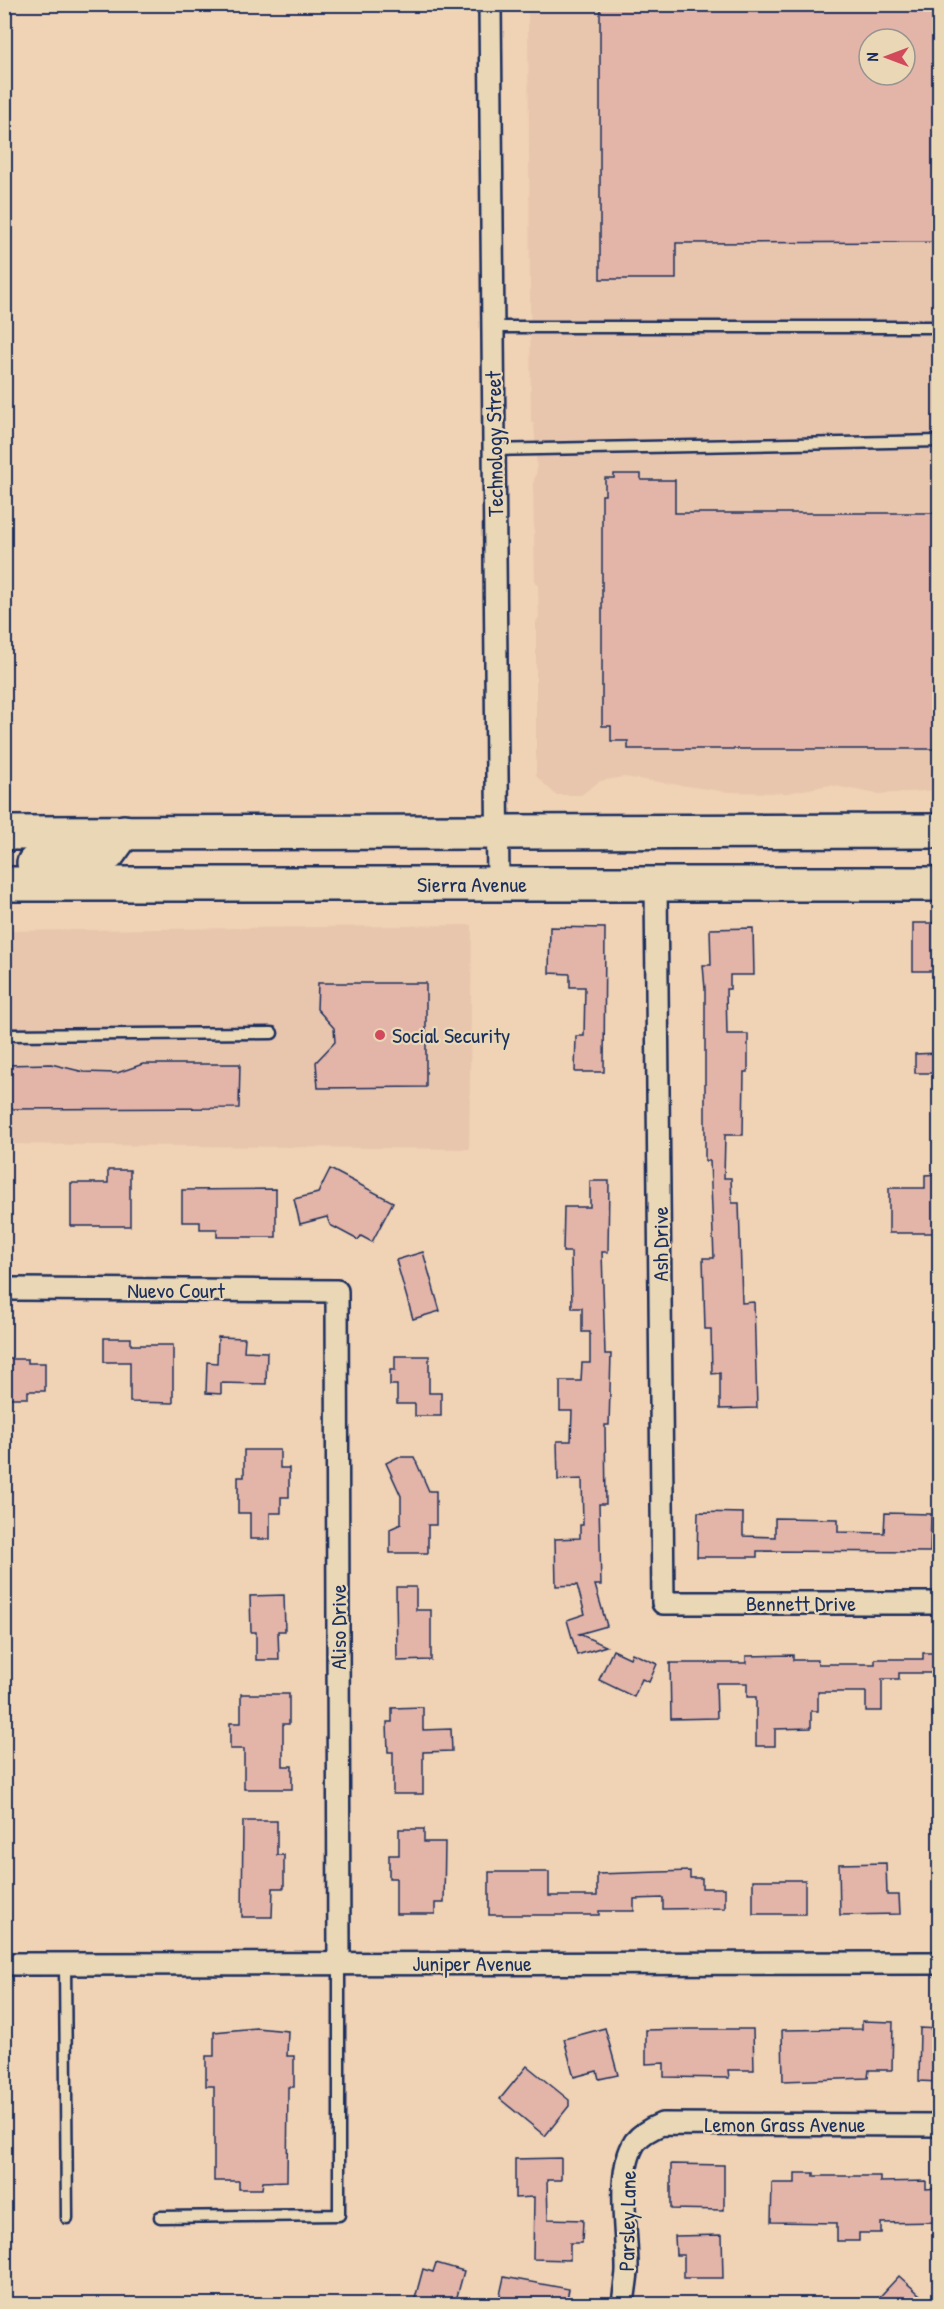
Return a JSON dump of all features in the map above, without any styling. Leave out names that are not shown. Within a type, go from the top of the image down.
[{"type":"main road","points":[[4,833],[939,831]]},
{"type":"main road","points":[[4,863],[93,862],[108,854],[124,832]]},
{"type":"main road","name":"Sierra Avenue","points":[[4,884],[939,884]]},
{"type":"street","name":"Technology Street","points":[[490,4],[498,884]]},
{"type":"street","name":"Ash Drive","points":[[656,885],[663,1603]]},
{"type":"street","name":"Nuevo Court","points":[[14,1289],[337,1291]]},
{"type":"street","name":"Aliso Drive","points":[[337,1291],[339,1964]]},
{"type":"street","name":"Bennett Drive","points":[[663,1603],[939,1603]]},
{"type":"street","name":"Juniper Avenue","points":[[4,1964],[939,1963]]},
{"type":"street","name":"Lemon Grass Avenue","points":[[637,2140],[646,2131],[662,2124],[939,2125]]},
{"type":"street","name":"Parsley Lane","points":[[623,2304],[627,2272],[626,2171],[629,2153],[637,2140]]},
{"type":"lane","points":[[493,327],[939,327]]},
{"type":"lane","points":[[494,450],[939,441]]},
{"type":"lane","points":[[4,1035],[272,1033]]},
{"type":"lane","points":[[65,1964],[67,2218]]},
{"type":"lane","points":[[160,2217],[339,2215],[339,1964]]},
{"type":"shaded area","points":[[533,4],[939,5],[939,790],[877,794],[830,785],[787,793],[728,792],[624,777],[600,781],[581,795],[556,795],[536,776],[536,622],[539,617],[538,585],[535,583],[533,484],[537,470],[534,424],[531,422],[528,11]]},
{"type":"shaded area","points":[[472,925],[469,1149],[5,1144],[4,931]]},
{"type":"building","points":[[600,4],[939,4],[939,242],[676,243],[676,279],[600,279]]},
{"type":"building","points":[[614,474],[641,474],[641,480],[675,480],[675,513],[939,513],[939,749],[628,749],[628,741],[611,741],[611,726],[602,726],[602,495],[605,495],[605,478],[614,478]]},
{"type":"building","points":[[913,923],[939,923],[939,971],[913,971]]},
{"type":"building","points":[[550,927],[605,928],[604,1072],[575,1072],[576,1036],[584,1036],[585,987],[570,987],[570,974],[549,973]]},
{"type":"building","points":[[753,928],[754,975],[730,975],[730,989],[726,989],[727,1034],[748,1034],[748,1072],[744,1072],[743,1135],[725,1135],[724,1178],[731,1178],[732,1203],[739,1203],[742,1303],[754,1302],[757,1408],[720,1409],[720,1373],[712,1374],[711,1329],[705,1329],[703,1258],[714,1258],[710,1161],[705,1161],[703,965],[711,965],[710,929]]},
{"type":"building","name":"Social Security","points":[[318,983],[426,983],[426,1087],[318,1088],[316,1062],[335,1042],[334,1028],[317,1009]]},
{"type":"building","points":[[939,1053],[939,1073],[915,1073],[915,1054]]},
{"type":"building","points":[[51,1064],[84,1072],[117,1073],[143,1064],[240,1064],[239,1108],[4,1109],[4,1065]]},
{"type":"building","points":[[330,1169],[393,1202],[372,1242],[361,1236],[358,1240],[330,1225],[327,1217],[300,1224],[294,1199],[318,1193]]},
{"type":"building","points":[[108,1170],[130,1170],[130,1226],[71,1226],[71,1183],[108,1183]]},
{"type":"building","points":[[939,1174],[939,1233],[889,1233],[889,1188],[925,1188],[925,1175]]},
{"type":"building","points":[[590,1181],[609,1181],[608,1252],[602,1252],[605,1354],[611,1354],[609,1425],[605,1425],[606,1504],[599,1504],[601,1585],[595,1585],[607,1626],[579,1634],[606,1646],[577,1655],[567,1620],[585,1614],[577,1585],[556,1586],[555,1539],[580,1538],[580,1525],[583,1525],[582,1479],[558,1480],[557,1441],[571,1441],[572,1411],[560,1411],[560,1381],[581,1381],[582,1363],[590,1363],[590,1332],[582,1332],[582,1308],[572,1308],[571,1252],[563,1252],[564,1207],[590,1207]]},
{"type":"building","points":[[276,1189],[276,1237],[217,1237],[217,1229],[200,1229],[200,1222],[182,1222],[182,1190]]},
{"type":"building","points":[[423,1252],[440,1311],[413,1319],[396,1260]]},
{"type":"building","points":[[218,1337],[245,1338],[244,1351],[267,1352],[266,1384],[221,1383],[221,1394],[206,1393],[207,1362],[217,1363]]},
{"type":"building","points":[[104,1338],[131,1338],[131,1345],[173,1345],[173,1403],[130,1402],[130,1362],[104,1362]]},
{"type":"building","points":[[395,1356],[429,1356],[429,1393],[441,1393],[441,1416],[415,1416],[415,1404],[397,1404],[397,1385],[390,1385],[390,1370],[395,1370]]},
{"type":"building","points":[[4,1359],[28,1359],[28,1363],[45,1363],[45,1391],[28,1391],[28,1398],[4,1398]]},
{"type":"building","points":[[244,1450],[280,1450],[280,1468],[289,1468],[289,1497],[281,1497],[281,1513],[270,1513],[270,1539],[250,1539],[250,1513],[238,1513],[238,1477],[244,1477]]},
{"type":"building","points":[[398,1457],[414,1457],[429,1491],[436,1491],[436,1525],[428,1525],[428,1553],[390,1553],[390,1529],[401,1524],[401,1496],[386,1463]]},
{"type":"building","points":[[698,1512],[743,1513],[743,1536],[775,1537],[775,1518],[838,1519],[838,1532],[884,1533],[885,1513],[931,1514],[930,1552],[757,1551],[757,1557],[697,1557]]},
{"type":"building","points":[[396,1587],[416,1587],[416,1610],[431,1610],[431,1660],[397,1661]]},
{"type":"building","points":[[284,1595],[285,1631],[278,1631],[279,1660],[256,1660],[256,1632],[251,1632],[250,1596]]},
{"type":"building","points":[[613,1650],[630,1658],[632,1653],[657,1664],[649,1682],[642,1679],[634,1697],[599,1680]]},
{"type":"building","points":[[923,1653],[939,1653],[939,1673],[899,1673],[899,1679],[882,1679],[882,1711],[866,1711],[866,1692],[818,1692],[818,1711],[811,1711],[811,1728],[775,1729],[775,1746],[756,1746],[756,1697],[747,1697],[747,1683],[716,1683],[717,1718],[671,1719],[670,1663],[746,1663],[746,1656],[793,1655],[793,1660],[817,1660],[818,1664],[875,1664],[875,1659],[923,1659]]},
{"type":"building","points":[[241,1694],[289,1694],[289,1724],[283,1724],[283,1766],[292,1766],[292,1789],[244,1789],[244,1749],[230,1749],[230,1723],[241,1723]]},
{"type":"building","points":[[423,1707],[423,1730],[451,1729],[452,1751],[423,1752],[423,1794],[393,1794],[393,1752],[388,1752],[387,1722],[392,1722],[392,1708]]},
{"type":"building","points":[[243,1821],[277,1821],[277,1855],[284,1855],[284,1888],[273,1888],[272,1917],[242,1917]]},
{"type":"building","points":[[399,1829],[424,1829],[424,1842],[445,1842],[444,1903],[435,1903],[435,1914],[396,1914],[396,1878],[389,1878],[389,1855],[399,1855]]},
{"type":"building","points":[[886,1863],[887,1895],[899,1895],[900,1914],[840,1915],[839,1864]]},
{"type":"building","points":[[690,1871],[690,1878],[702,1878],[702,1888],[725,1888],[725,1908],[663,1909],[663,1898],[634,1899],[634,1911],[599,1911],[599,1915],[489,1915],[489,1872],[549,1872],[549,1896],[597,1896],[597,1874]]},
{"type":"building","points":[[753,1880],[805,1880],[805,1914],[753,1914]]},
{"type":"building","points":[[862,2021],[893,2022],[892,2070],[869,2070],[868,2078],[783,2081],[782,2030],[862,2029]]},
{"type":"building","points":[[256,2028],[288,2031],[287,2056],[294,2056],[294,2087],[288,2087],[287,2181],[263,2182],[262,2189],[239,2189],[239,2181],[214,2181],[214,2086],[206,2086],[206,2056],[214,2056],[214,2032]]},
{"type":"building","points":[[605,2028],[618,2075],[599,2079],[597,2071],[574,2077],[564,2039]]},
{"type":"building","points":[[920,2028],[939,2029],[939,2082],[919,2081]]},
{"type":"building","points":[[753,2029],[754,2070],[728,2070],[729,2078],[664,2077],[664,2063],[646,2064],[646,2030]]},
{"type":"building","points":[[527,2066],[569,2100],[569,2106],[545,2136],[500,2099]]},
{"type":"building","points":[[561,2158],[561,2180],[547,2180],[548,2219],[583,2220],[582,2243],[570,2243],[570,2260],[533,2259],[534,2197],[515,2198],[515,2159]]},
{"type":"building","points":[[671,2164],[724,2165],[724,2210],[671,2209]]},
{"type":"building","points":[[795,2173],[814,2173],[814,2176],[880,2176],[880,2182],[926,2181],[926,2189],[939,2188],[939,2222],[881,2223],[881,2233],[859,2233],[859,2241],[837,2241],[837,2223],[771,2222],[772,2183],[795,2183]]},
{"type":"building","points":[[722,2235],[723,2278],[684,2278],[684,2255],[676,2255],[675,2236]]},
{"type":"building","points":[[436,2263],[464,2271],[455,2304],[414,2302],[423,2269],[433,2272]]},
{"type":"building","points":[[899,2276],[930,2304],[873,2304]]},
{"type":"building","points":[[504,2277],[569,2289],[566,2304],[498,2304]]},
{"type":"place","name":"Social Security","points":[[380,1035]]}]
